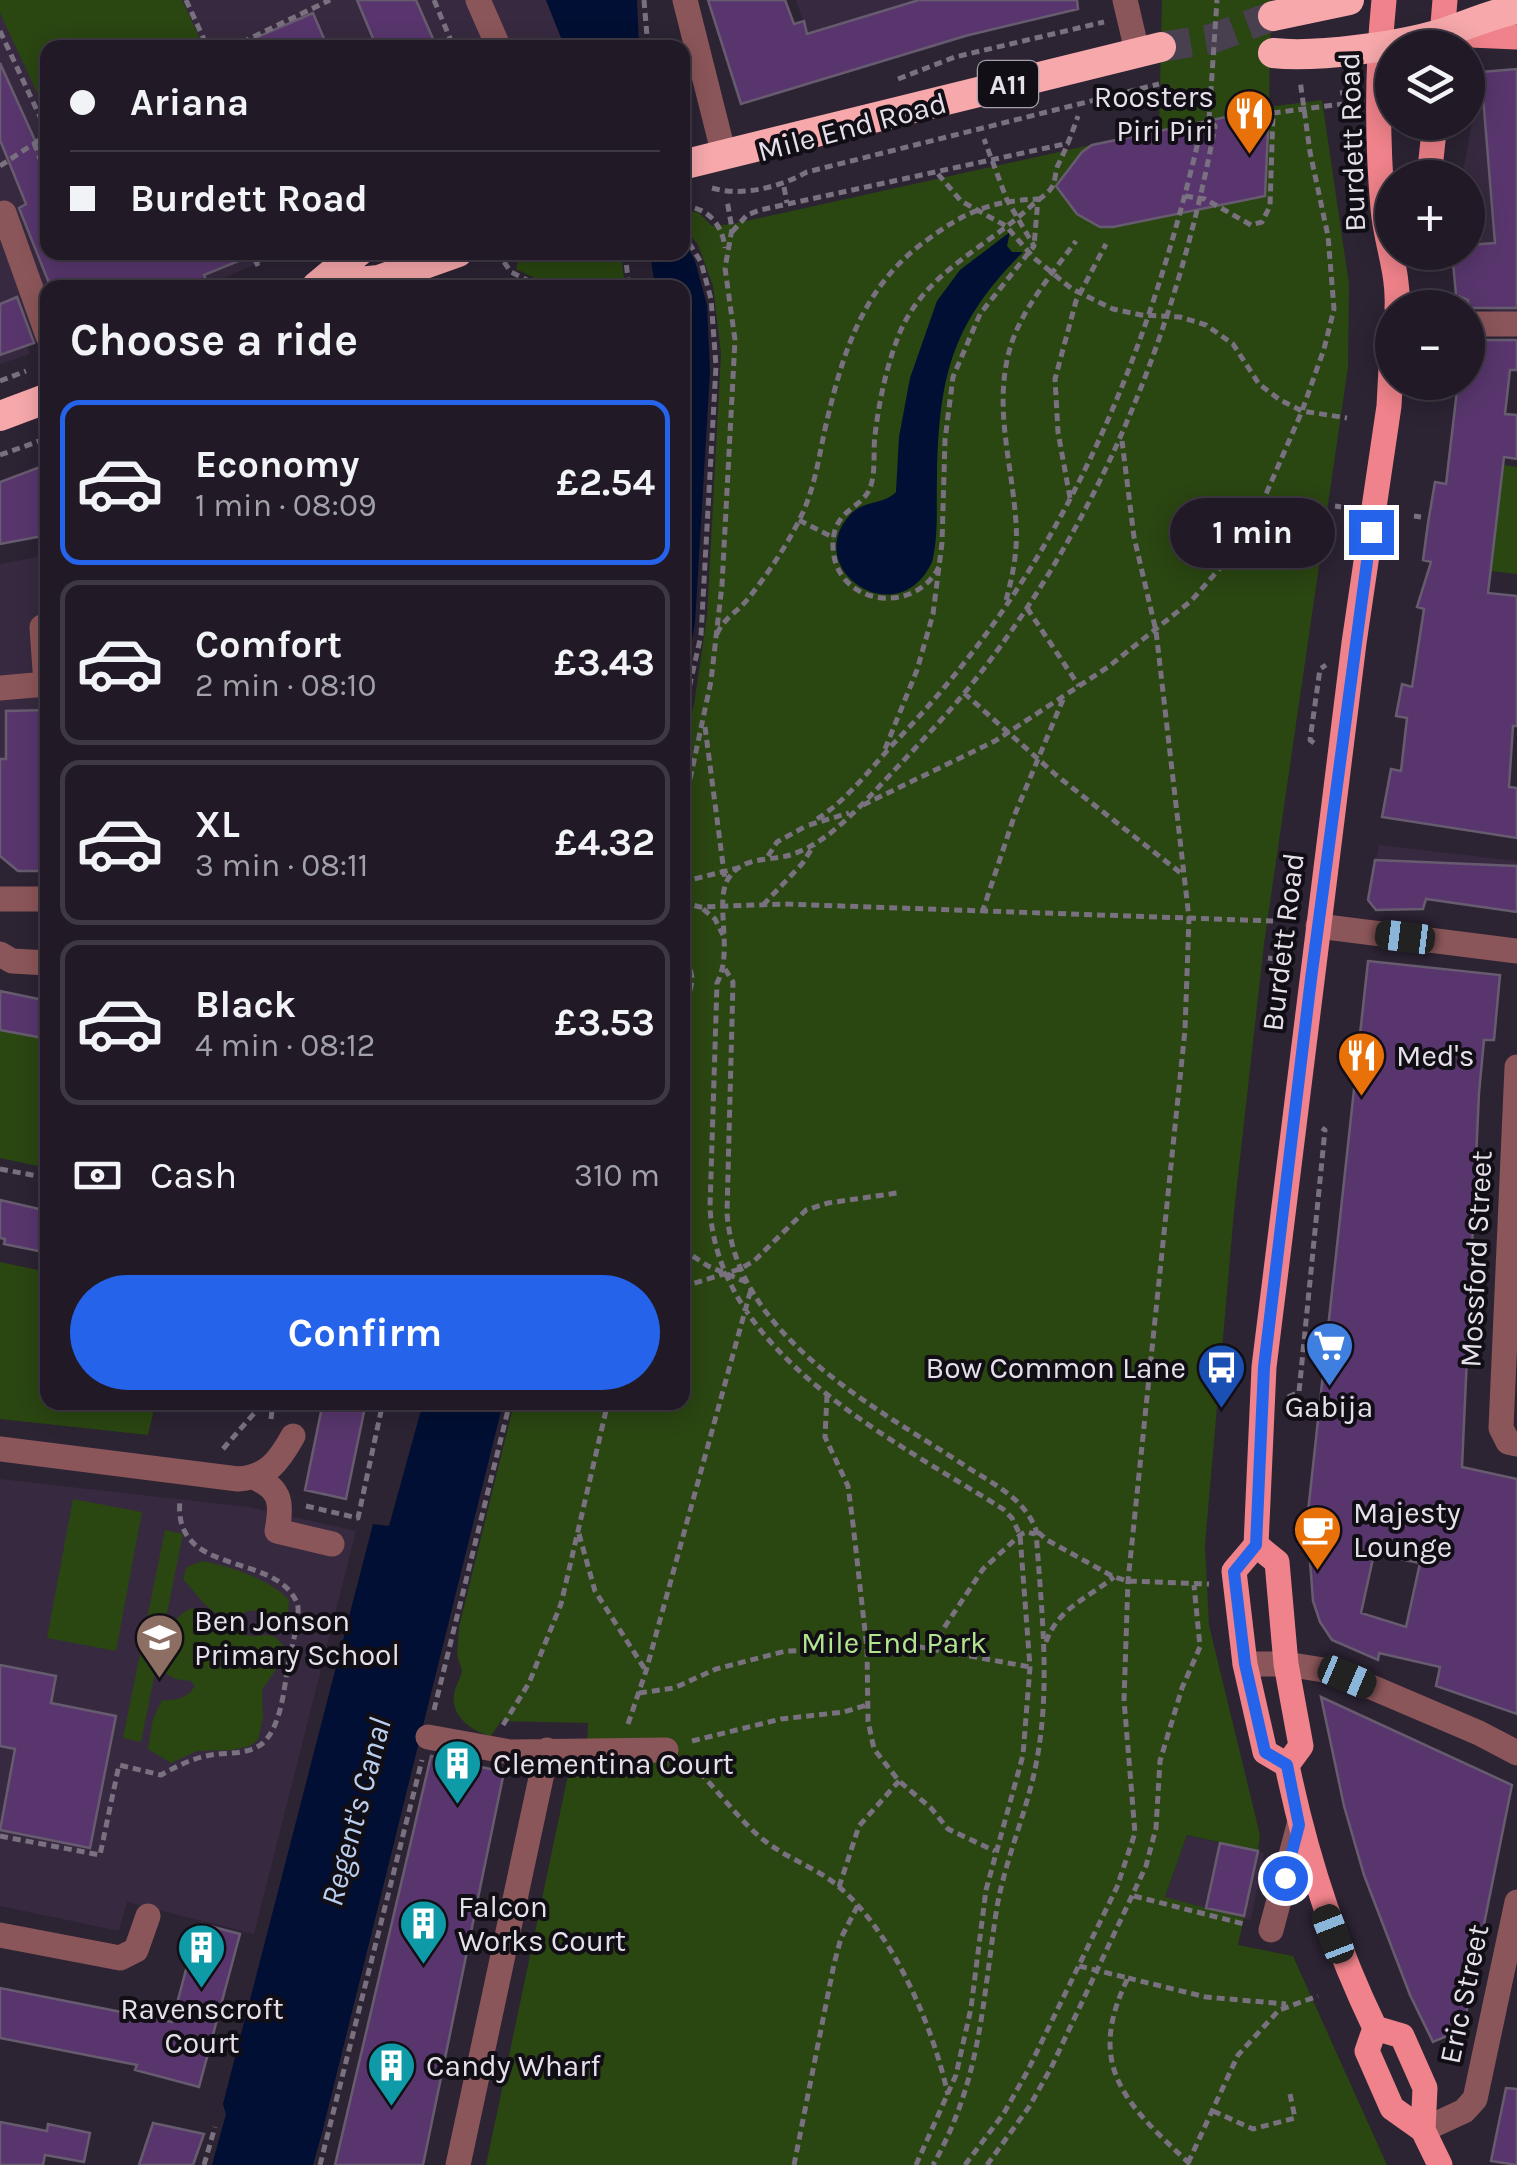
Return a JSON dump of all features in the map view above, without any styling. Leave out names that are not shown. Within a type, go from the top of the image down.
[{"type":"highway","points":[[1281,10],[1348,0]]},
{"type":"highway","points":[[1458,30],[1474,20],[1517,10]]},
{"type":"highway","points":[[1273,53],[1313,55],[1375,45]]},
{"type":"highway","name":"Mile End Road","points":[[691,173],[724,154],[1149,49]]},
{"type":"highway","points":[[324,280],[348,260]]},
{"type":"highway","points":[[379,280],[435,260]]},
{"type":"highway","points":[[0,416],[40,401]]},
{"type":"main road","name":"Burdett Road","points":[[1381,30],[1384,0]]},
{"type":"main road","points":[[1442,30],[1445,0]]},
{"type":"main road","points":[[1485,38],[1517,36]]},
{"type":"main road","name":"Burdett Road","points":[[1380,140],[1383,210],[1397,290]]},
{"type":"main road","name":"Burdett Road","points":[[1398,280],[1403,270]]},
{"type":"main road","name":"Burdett Road","points":[[1287,1765],[1265,1752],[1245,1664],[1234,1572],[1256,1545],[1264,1367],[1318,926],[1389,400]]},
{"type":"main road","name":"Burdett Road","points":[[1256,1545],[1277,1562],[1286,1664],[1301,1746],[1287,1765],[1299,1825],[1344,1964],[1375,2028],[1366,2052],[1392,2108],[1423,2130],[1440,2165]]},
{"type":"main road","name":"Burdett Road","points":[[1375,2028],[1402,2036],[1426,2088],[1423,2130]]},
{"type":"street","points":[[478,0],[496,40]]},
{"type":"street","points":[[685,0],[724,154]]},
{"type":"street","points":[[1124,0],[1149,49]]},
{"type":"street","points":[[4,213],[40,314]]},
{"type":"street","points":[[1485,324],[1517,324]]},
{"type":"street","points":[[0,688],[40,685]]},
{"type":"street","points":[[0,899],[40,899]]},
{"type":"street","points":[[1318,926],[1517,951]]},
{"type":"street","points":[[0,954],[12,961],[40,963]]},
{"type":"street","name":"Mossford Street","points":[[1517,1067],[1501,1428],[1508,1442],[1517,1444]]},
{"type":"street","points":[[255,1478],[278,1460],[282,1431]]},
{"type":"street","points":[[0,1449],[183,1473],[255,1478],[274,1489],[280,1506],[277,1531],[332,1544]]},
{"type":"street","points":[[1245,1664],[1286,1664],[1336,1672],[1517,1753]]},
{"type":"street","points":[[428,1737],[510,1752],[666,1750]]},
{"type":"street","points":[[458,2165],[547,1750]]},
{"type":"street","points":[[1262,1928],[1299,1825]]},
{"type":"street","name":"Eric Street","points":[[1423,2130],[1464,2110],[1475,2100],[1517,1902]]},
{"type":"street","points":[[0,1934],[120,1958],[136,1950],[148,1916]]},
{"type":"path","points":[[186,0],[204,40]]},
{"type":"path","points":[[247,40],[330,0]]},
{"type":"path","points":[[434,0],[451,40]]},
{"type":"path","points":[[644,0],[647,40]]},
{"type":"path","points":[[690,880],[768,856],[787,856],[818,840],[858,808],[964,693],[1026,608],[1086,508],[1124,428],[1168,316],[1198,209],[1215,126],[1209,120],[1218,0]]},
{"type":"path","name":"Mile End Road","points":[[880,117],[886,82],[955,57],[1102,21],[1149,49]]},
{"type":"path","points":[[0,31],[40,117]]},
{"type":"path","points":[[809,825],[858,808],[1007,733],[1064,697],[1156,631],[1206,586],[1236,550],[1268,490],[1302,411],[1334,309],[1328,236],[1300,80]]},
{"type":"path","name":"Mile End Road","points":[[691,173],[716,190],[750,191],[794,180],[807,172],[1159,84]]},
{"type":"path","points":[[1340,93],[1348,92]]},
{"type":"path","points":[[1185,196],[1216,205],[1251,224],[1264,220],[1270,206],[1273,114],[1342,104]]},
{"type":"path","points":[[939,567],[930,580],[907,594],[887,600],[865,596],[840,574],[834,538],[844,514],[871,486],[882,395],[908,315],[934,281],[1018,218],[1052,187],[1078,116]]},
{"type":"path","points":[[768,856],[777,842],[842,801],[929,706],[1004,608],[1068,506],[1103,433],[1150,316],[1202,125],[1209,120]]},
{"type":"path","points":[[0,166],[40,139]]},
{"type":"path","points":[[984,139],[1007,200],[1034,246]]},
{"type":"path","points":[[34,143],[40,157]]},
{"type":"path","points":[[730,234],[747,215],[1069,143]]},
{"type":"path","points":[[938,174],[961,201],[1006,226],[1052,274],[1080,293],[1113,309],[1191,319],[1213,328],[1232,344],[1258,384],[1302,411],[1347,418]]},
{"type":"path","points":[[783,179],[788,204]]},
{"type":"path","points":[[717,634],[749,597],[798,520],[819,466],[845,354],[862,312],[878,286],[914,248],[954,220],[1007,200],[1038,199]]},
{"type":"path","points":[[878,760],[917,670],[933,614],[939,567],[944,440],[953,377],[980,314],[1034,246],[1038,199]]},
{"type":"path","points":[[725,261],[730,234],[727,200]]},
{"type":"path","points":[[690,207],[699,208],[718,224],[724,236],[736,340],[717,634],[690,781]]},
{"type":"path","points":[[1004,608],[1015,554],[1016,526],[1002,420],[1003,389],[1014,338],[1076,241]]},
{"type":"path","points":[[690,244],[706,281],[716,344],[701,635],[690,684]]},
{"type":"path","points":[[1068,506],[1070,494],[1053,390],[1080,293],[1106,244]]},
{"type":"path","points":[[258,266],[256,262],[262,260]]},
{"type":"path","points":[[504,262],[510,272],[526,280]]},
{"type":"path","points":[[0,380],[34,369]]},
{"type":"path","points":[[965,2165],[1016,2092],[1124,1871],[1135,1833],[1124,1700],[1128,1581],[1185,1030],[1189,918],[1156,631],[1127,498],[1121,450],[1124,428]]},
{"type":"path","points":[[0,455],[40,441]]},
{"type":"path","points":[[798,520],[834,538]]},
{"type":"path","points":[[1026,608],[1079,686]]},
{"type":"path","points":[[1310,740],[1320,669]]},
{"type":"path","points":[[964,693],[1039,760],[1182,874]]},
{"type":"path","points":[[982,913],[1016,814],[1064,697]]},
{"type":"path","points":[[705,714],[725,871],[725,968],[717,983],[710,1206],[713,1243],[724,1274],[780,1352],[827,1395],[1003,1509],[1020,1535],[1030,1666],[1020,1771],[980,1921],[970,2008],[948,2098],[916,2165]]},
{"type":"path","points":[[760,906],[802,864],[818,840]]},
{"type":"path","points":[[725,889],[730,876],[742,866]]},
{"type":"path","points":[[690,904],[784,904],[1273,922]]},
{"type":"path","points":[[696,906],[716,919],[725,943]]},
{"type":"path","points":[[1268,958],[1280,959]]},
{"type":"path","points":[[725,968],[733,982],[727,1213],[731,1248],[746,1282],[777,1323],[823,1370],[903,1428],[1008,1493],[1047,1540]]},
{"type":"path","points":[[1299,1392],[1325,1130]]},
{"type":"path","points":[[0,1169],[40,1176]]},
{"type":"path","points":[[690,1285],[754,1261],[806,1210],[897,1193]]},
{"type":"path","points":[[690,1254],[746,1282]]},
{"type":"path","points":[[626,1727],[646,1671],[751,1289]]},
{"type":"path","points":[[827,1395],[825,1437],[848,1486],[854,1524],[874,1750],[899,1781],[948,1828],[996,1852]]},
{"type":"path","points":[[222,1460],[230,1439],[257,1410]]},
{"type":"path","points":[[276,1410],[282,1431]]},
{"type":"path","points":[[280,1506],[358,1518],[381,1410]]},
{"type":"path","points":[[320,2165],[508,1410]]},
{"type":"path","points":[[503,1725],[543,1653],[560,1604],[606,1410]]},
{"type":"path","points":[[0,1836],[100,1855],[119,1765],[161,1774],[186,1762],[256,1747],[270,1734],[285,1692],[299,1612],[297,1602],[278,1582],[196,1546],[181,1524],[180,1499]]},
{"type":"path","points":[[934,2165],[963,2104],[973,2070],[1002,1880],[1038,1757],[1044,1716],[1044,1645],[1035,1526]]},
{"type":"path","points":[[578,1531],[595,1591],[646,1671]]},
{"type":"path","points":[[930,1648],[983,1569],[1026,1532],[1128,1581],[1212,1584]]},
{"type":"path","points":[[1044,1645],[1051,1627],[1061,1616],[1114,1577]]},
{"type":"path","points":[[987,2165],[1036,2094],[1134,1896],[1156,1828],[1160,1761],[1182,1688],[1200,1647],[1194,1585]]},
{"type":"path","points":[[639,1692],[674,1688],[716,1669],[786,1651],[930,1648],[1030,1666]]},
{"type":"path","points":[[666,1750],[722,1731],[868,1705]]},
{"type":"path","points":[[666,1750],[698,1770],[767,1843],[807,1864],[858,1905],[898,1964],[940,2060],[948,2098]]},
{"type":"path","points":[[839,1887],[859,1826],[899,1781]]},
{"type":"path","points":[[1134,1896],[1262,1928]]},
{"type":"path","points":[[794,2165],[834,1964],[858,1905]]},
{"type":"path","points":[[980,1921],[995,1923]]},
{"type":"path","points":[[1080,1966],[1206,1996],[1290,2004]]},
{"type":"path","points":[[1128,1978],[1113,2010],[1108,2042],[1116,2079],[1137,2110],[1188,2164],[1238,2056],[1271,2017],[1290,2004],[1318,1996]]},
{"type":"path","points":[[1213,2111],[1253,2129],[1295,2118],[1290,2094]]},
{"type":"path","points":[[204,2165],[215,2128]]},
{"type":"shaded area","points":[[0,0],[546,0],[562,40],[40,40],[40,260],[265,260],[219,280],[40,280],[40,340],[27,345],[30,354],[0,364]]},
{"type":"shaded area","points":[[796,0],[953,0],[966,38],[741,104],[794,24],[803,21]]},
{"type":"shaded area","points":[[1517,69],[1517,315],[1503,316],[1485,308],[1485,290],[1455,290],[1453,270],[1485,270],[1485,160],[1465,160],[1469,140],[1485,140],[1485,72]]},
{"type":"shaded area","points":[[40,556],[40,871],[18,871],[0,856],[0,564]]},
{"type":"shaded area","points":[[1379,845],[1517,861],[1517,912],[1427,899],[1423,909],[1376,910],[1368,900]]},
{"type":"shaded area","name":"Ben Jonson Primary School","points":[[0,1479],[249,1507],[356,1531],[254,1934],[127,1902],[119,1931],[0,1906]]},
{"type":"shaded area","points":[[1187,1835],[1264,1853],[1251,1920],[1165,1898]]},
{"type":"green space","points":[[0,0],[182,0],[201,40],[40,40],[40,99],[0,13]]},
{"type":"green space","name":"Mile End Park","points":[[1162,0],[1271,0],[1269,107],[1322,100],[1349,284],[1348,367],[1264,944],[1234,1212],[1205,1545],[1209,1625],[1260,1835],[1258,1851],[1187,1835],[1165,1897],[1244,1918],[1238,1945],[1293,1956],[1387,2165],[486,2165],[569,1770],[586,1770],[588,1723],[501,1721],[491,1736],[468,1725],[454,1705],[462,1671],[457,1655],[459,1627],[512,1410],[690,1410],[690,719],[707,615],[721,354],[713,286],[690,234],[690,211],[699,213],[712,226],[732,224],[1159,130]]},
{"type":"green space","points":[[622,260],[624,280],[539,280],[516,269],[518,262]]},
{"type":"green space","points":[[1496,464],[1517,467],[1517,574],[1490,571]]},
{"type":"green space","points":[[0,1030],[40,1038],[40,1167],[0,1158]]},
{"type":"green space","points":[[0,1262],[40,1271],[40,1410],[154,1410],[148,1435],[0,1419]]},
{"type":"green space","points":[[73,1499],[142,1512],[116,1651],[47,1638]]},
{"type":"green space","points":[[165,1530],[183,1534],[141,1742],[123,1738]]},
{"type":"green space","points":[[202,1561],[248,1574],[281,1592],[289,1600],[288,1625],[280,1630],[266,1625],[257,1611],[226,1617],[212,1610],[183,1579],[187,1567]]},
{"type":"green space","points":[[193,1608],[220,1621],[236,1622],[245,1635],[273,1636],[287,1653],[262,1690],[263,1718],[258,1740],[232,1750],[197,1751],[171,1763],[148,1749],[153,1719],[162,1700],[180,1698],[195,1686],[164,1672],[166,1644],[173,1626]]},
{"type":"water","points":[[546,0],[637,0],[639,40],[562,40]]},
{"type":"water","points":[[1010,232],[1007,246],[1012,252],[1023,252],[979,303],[954,354],[946,381],[938,441],[932,562],[917,583],[898,593],[878,594],[860,587],[846,574],[837,556],[838,536],[854,511],[896,492],[899,437],[910,378],[937,301],[960,270]]},
{"type":"water","points":[[690,251],[707,305],[710,371],[690,652],[690,280],[654,280],[651,260],[690,260]]},
{"type":"water","name":"Regent's Canal","points":[[421,1410],[501,1410],[313,2165],[212,2165],[226,2114],[223,2104],[373,1524],[389,1526]]},
{"type":"building","points":[[357,0],[416,0],[434,40],[374,40]]},
{"type":"building","points":[[708,0],[785,0],[794,24],[804,21],[807,34],[919,0],[1077,0],[1078,9],[965,36],[741,104]]},
{"type":"building","points":[[313,13],[325,40],[251,40]]},
{"type":"building","points":[[0,63],[40,151],[40,260],[241,260],[204,275],[206,280],[48,280],[19,208],[26,204],[0,140]]},
{"type":"building","points":[[1517,69],[1517,308],[1485,308],[1485,290],[1456,290],[1454,270],[1485,270],[1485,244],[1495,243],[1485,72]]},
{"type":"building","points":[[1269,108],[1265,196],[1100,227],[1077,214],[1056,186],[1092,145]]},
{"type":"building","points":[[17,297],[34,343],[0,355],[0,304]]},
{"type":"building","points":[[1485,340],[1517,340],[1517,370],[1510,370],[1505,414],[1517,415],[1517,459],[1504,457],[1488,593],[1517,596],[1517,726],[1513,726],[1509,787],[1517,788],[1517,838],[1382,817],[1391,769],[1401,771],[1407,718],[1396,716],[1402,684],[1412,687],[1424,609],[1417,607],[1431,562],[1423,560],[1435,482],[1446,484],[1456,400],[1485,400]]},
{"type":"building","points":[[40,467],[40,536],[0,544],[0,482]]},
{"type":"building","points":[[40,710],[40,871],[18,871],[0,856],[0,759],[6,759],[6,711]]},
{"type":"building","points":[[1375,860],[1517,866],[1517,912],[1426,899],[1423,909],[1376,910],[1368,900]]},
{"type":"building","points":[[1368,961],[1500,975],[1494,1040],[1484,1040],[1479,1093],[1462,1467],[1517,1479],[1517,1714],[1436,1686],[1440,1667],[1379,1653],[1378,1660],[1332,1640],[1313,1601],[1307,1521]],"holes":[[[1374,1554],[1420,1563],[1406,1627],[1361,1613]]]},
{"type":"building","points":[[0,991],[40,999],[40,1038],[0,1030]]},
{"type":"building","points":[[0,1200],[40,1209],[40,1251],[4,1244],[5,1239],[0,1238]]},
{"type":"building","points":[[321,1410],[364,1410],[346,1499],[305,1490]]},
{"type":"building","points":[[0,1665],[56,1676],[51,1703],[116,1716],[90,1848],[0,1830],[15,1749],[0,1746]]},
{"type":"building","points":[[1321,1697],[1512,1785],[1463,2029],[1433,2042],[1410,1995],[1364,1875],[1344,1806]]},
{"type":"building","points":[[431,1756],[504,1772],[423,2165],[335,2165]]},
{"type":"building","points":[[1220,1843],[1258,1851],[1244,1916],[1206,1908]]},
{"type":"building","points":[[202,1924],[240,1934],[199,2087],[135,2070],[137,2065],[0,2038],[0,1988],[172,2022],[195,1936],[198,1937]]},
{"type":"building","points":[[1506,2088],[1517,2089],[1517,2165],[1491,2161]]},
{"type":"building","points":[[0,2122],[47,2131],[48,2124],[90,2133],[84,2162],[45,2155],[43,2165],[0,2165]]},
{"type":"building","points":[[153,2123],[204,2134],[193,2165],[139,2165]]},
{"type":"tunnel","points":[[1161,47],[1211,39],[1273,16]]},
{"type":"place","name":"Roosters Piri Piri","points":[[1249,156]]},
{"type":"place","name":"Med's","points":[[1361,1098]]},
{"type":"place","name":"Gabija","points":[[1329,1388]]},
{"type":"place","name":"Bow Common Lane","points":[[1221,1410]]},
{"type":"place","name":"Majesty Lounge","points":[[1318,1572]]},
{"type":"place","name":"Ben Jonson Primary School","points":[[159,1680]]},
{"type":"place","name":"Clementina Court","points":[[458,1806]]},
{"type":"place","name":"Falcon Works Court","points":[[423,1966]]},
{"type":"place","name":"Ravenscroft Court","points":[[202,1990]]},
{"type":"place","name":"Candy Wharf","points":[[391,2108]]},
{"type":"route","points":[[1285,1878],[1299,1825],[1287,1765],[1265,1752],[1245,1664],[1234,1572],[1256,1545],[1264,1367],[1371,532]]}]
